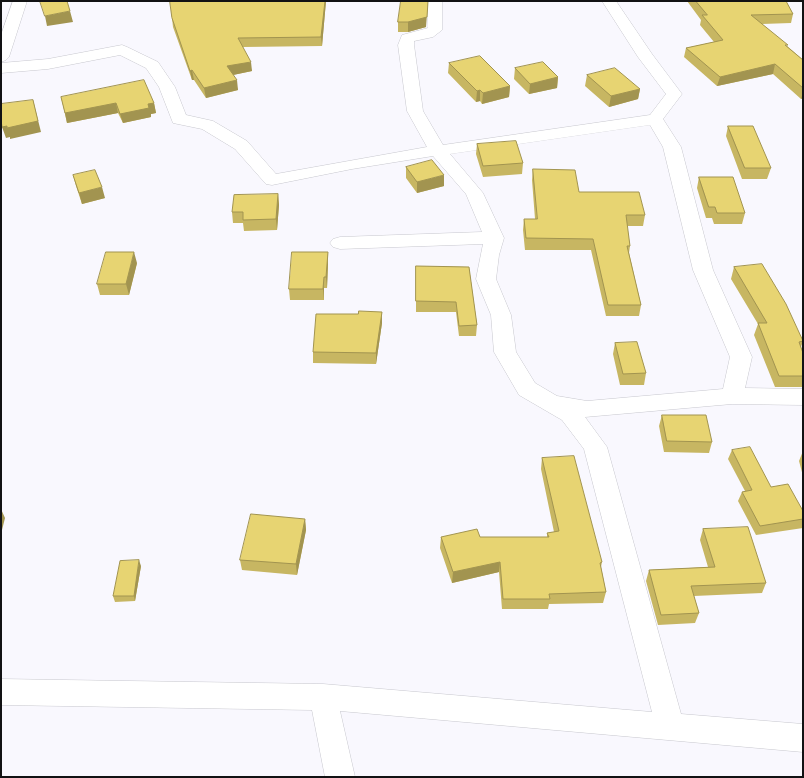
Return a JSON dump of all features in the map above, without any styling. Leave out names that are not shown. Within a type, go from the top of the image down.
[{"type":"street","points":[[1,57],[20,1]]},
{"type":"street","points":[[435,1],[435,30],[428,34],[407,38],[406,44],[415,111],[438,151],[474,193],[494,238],[489,255],[486,279],[501,314],[505,352],[527,389],[570,414],[595,447],[670,727]]},
{"type":"street","points":[[1,68],[48,64],[122,50],[152,65],[166,87],[179,119],[207,125],[242,145],[272,180],[308,172],[588,127],[655,119],[674,94],[646,57],[609,1]]},
{"type":"street","points":[[655,119],[672,148],[703,270],[741,357],[732,396]]},
{"type":"street","points":[[340,244],[494,238]]},
{"type":"street","points":[[552,403],[587,409],[732,396],[803,397]]},
{"type":"street","points":[[1,692],[323,697],[803,738]]},
{"type":"street","points":[[323,697],[340,777]]},
{"type":"building","points":[[40,1],[67,1],[70,11],[45,16]]},
{"type":"building","points":[[170,1],[325,1],[321,37],[238,38],[251,62],[227,66],[237,80],[204,88],[192,70],[190,71],[172,18]]},
{"type":"building","points":[[401,1],[428,1],[427,17],[408,22],[398,22]]},
{"type":"building","points":[[696,1],[786,1],[793,14],[751,15],[788,45],[785,45],[803,60],[803,88],[775,64],[720,77],[686,48],[723,40],[702,15],[707,15]]},
{"type":"building","points":[[480,56],[510,86],[483,93],[480,90],[477,91],[449,63]]},
{"type":"building","points":[[543,62],[558,77],[530,84],[515,68]]},
{"type":"building","points":[[615,68],[640,89],[611,96],[587,75]]},
{"type":"building","points":[[144,80],[154,103],[148,104],[149,108],[120,114],[116,103],[65,113],[61,97]]},
{"type":"building","points":[[33,100],[38,121],[7,128],[7,126],[2,127],[1,104]]},
{"type":"building","points":[[728,126],[753,126],[771,168],[745,168]]},
{"type":"building","points":[[516,141],[523,163],[483,166],[477,144]]},
{"type":"building","points":[[432,160],[444,175],[417,182],[406,167]]},
{"type":"building","points":[[533,169],[575,170],[579,192],[639,192],[645,215],[626,215],[630,246],[627,246],[641,305],[608,305],[593,239],[526,238],[524,219],[537,219]]},
{"type":"building","points":[[95,170],[102,187],[79,193],[73,175]]},
{"type":"building","points":[[699,177],[733,177],[745,213],[717,213],[715,207],[709,207]]},
{"type":"building","points":[[278,194],[276,219],[243,220],[243,212],[232,212],[234,195]]},
{"type":"building","points":[[106,252],[134,252],[126,284],[97,284]]},
{"type":"building","points":[[292,252],[328,252],[326,277],[324,277],[323,289],[289,289]]},
{"type":"building","points":[[762,264],[786,304],[803,341],[799,342],[803,353],[803,376],[779,376],[758,323],[767,323],[734,267]]},
{"type":"building","points":[[416,266],[469,267],[477,325],[459,326],[456,302],[416,301]]},
{"type":"building","points":[[359,311],[382,312],[376,353],[313,352],[316,314],[358,314]]},
{"type":"building","points":[[637,342],[646,373],[623,374],[615,343]]},
{"type":"building","points":[[662,415],[706,415],[712,442],[667,441]]},
{"type":"building","points":[[750,447],[771,487],[788,484],[803,511],[803,519],[760,526],[742,492],[752,490],[732,450]]},
{"type":"building","points":[[574,456],[602,562],[600,563],[606,592],[549,594],[550,599],[503,599],[500,562],[453,572],[441,537],[477,529],[480,537],[549,537],[547,533],[559,531],[542,458]]},
{"type":"building","points":[[251,514],[305,519],[296,564],[240,560]]},
{"type":"building","points":[[748,527],[766,583],[691,586],[699,613],[661,615],[649,570],[715,567],[703,529]]},
{"type":"building","points":[[139,560],[134,596],[113,596],[120,561]]}]
